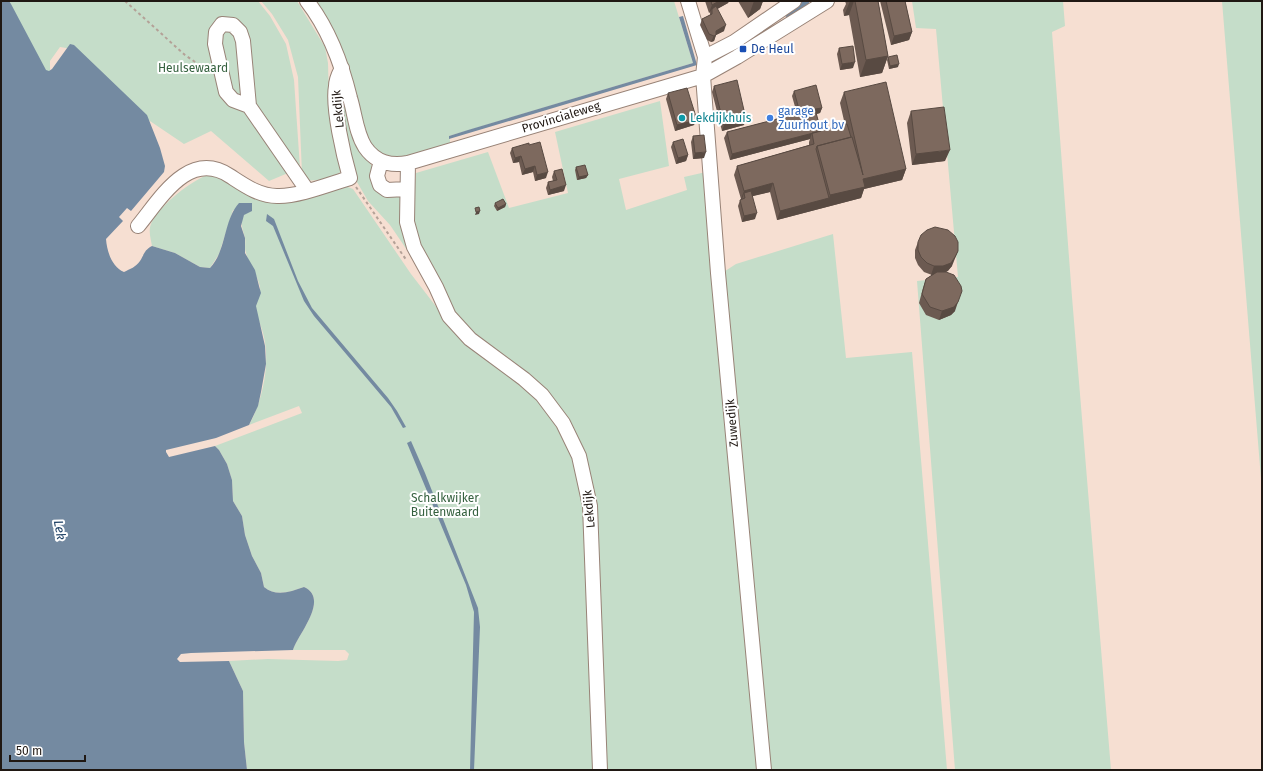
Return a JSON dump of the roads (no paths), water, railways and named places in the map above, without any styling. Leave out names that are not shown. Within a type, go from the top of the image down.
[{"type":"street","points":[[307,1],[326,33],[342,68],[359,135],[368,151],[381,161],[377,176],[380,185],[387,190],[406,188]]},
{"type":"street","points":[[688,1],[705,58],[734,42],[794,1]]},
{"type":"street","name":"Provincialeweg","points":[[381,161],[395,165],[408,163],[703,76],[738,57],[826,1]]},
{"type":"street","points":[[138,226],[176,180],[195,169],[212,168],[225,172],[249,188],[265,195],[290,196],[307,190],[249,106],[243,41],[240,32],[233,25],[222,24],[216,32],[215,44],[226,92],[233,100],[249,106]]},
{"type":"street","name":"Zuwedijk","points":[[705,58],[703,76],[718,273],[764,770]]},
{"type":"street","name":"Lekdijk","points":[[307,190],[352,180],[342,144],[336,107],[335,86],[342,68]]},
{"type":"street","name":"Lekdijk","points":[[408,163],[406,188],[407,222],[414,247],[436,287],[449,316],[470,339],[524,379],[542,395],[563,423],[579,456],[590,506],[600,770]]},
{"type":"water","name":"Lek","points":[[1,1],[9,1],[11,4],[46,70],[49,71],[52,69],[70,44],[74,45],[147,115],[160,148],[165,166],[164,172],[131,211],[127,208],[119,217],[123,221],[106,239],[111,258],[116,267],[124,272],[135,266],[146,251],[152,246],[175,253],[200,267],[210,268],[219,253],[234,210],[239,203],[252,203],[252,211],[244,215],[241,226],[245,238],[245,253],[255,270],[261,293],[256,306],[265,346],[266,364],[258,406],[249,425],[216,438],[166,450],[169,457],[215,446],[219,450],[227,464],[232,480],[233,501],[242,516],[245,535],[252,556],[261,573],[264,587],[273,592],[283,593],[304,587],[311,592],[314,600],[310,617],[293,650],[191,653],[181,654],[177,659],[180,662],[229,661],[243,691],[244,742],[247,770],[1,770]]},
{"type":"water","points":[[683,16],[697,65],[449,139],[449,136],[468,130],[693,63],[679,17]]},
{"type":"water","points":[[267,214],[274,219],[298,281],[312,308],[388,398],[406,427],[403,428],[391,407],[314,316],[304,301],[273,226],[266,221]]},
{"type":"water","points":[[411,441],[478,608],[480,627],[474,770],[470,770],[474,612],[466,585],[407,443]]},
{"type":"waterway","points":[[789,12],[804,1]]},
{"type":"place","name":"De Heul","points":[[743,49]]},
{"type":"place","name":"Lekdijkhuis","points":[[682,118]]},
{"type":"place","name":"garage Zuurhout bv","points":[[770,118]]},
{"type":"park label","name":"Heulsewaard","points":[[193,68]]},
{"type":"park label","name":"Schalkwijker Buitenwaard","points":[[445,505]]}]
